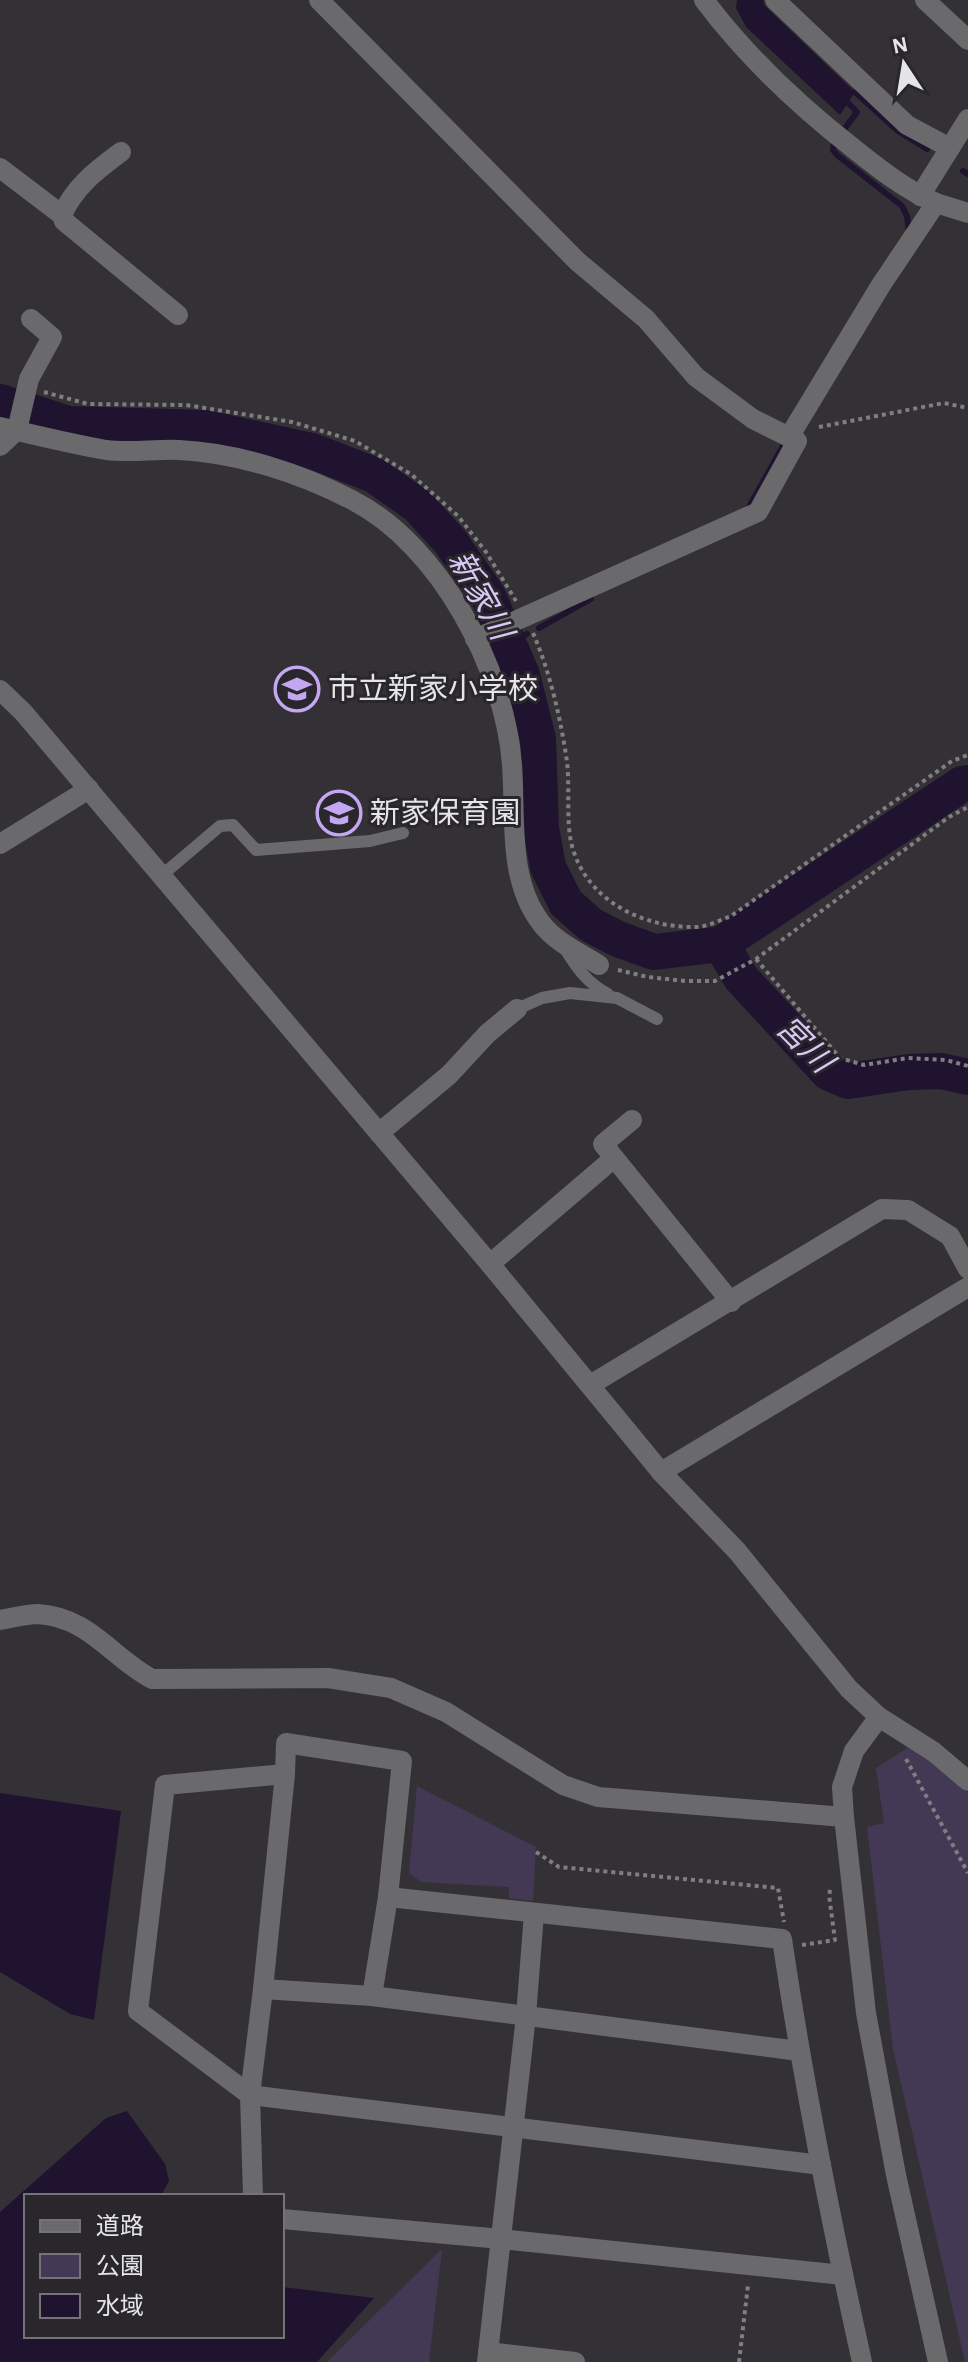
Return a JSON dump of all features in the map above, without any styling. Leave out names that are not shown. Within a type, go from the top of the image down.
[{"type":"street","points":[[319,0],[577,261],[646,319],[696,377],[753,419],[793,439]]},
{"type":"street","points":[[704,0],[778,84],[838,136],[928,200],[968,213]]},
{"type":"street","points":[[775,0],[907,125],[950,148]]},
{"type":"street","points":[[925,0],[968,40]]},
{"type":"street","points":[[475,639],[758,512],[793,439],[928,200],[950,148],[968,119]]},
{"type":"street","points":[[62,215],[87,178],[121,152]]},
{"type":"street","points":[[0,168],[62,215],[64,221],[178,315]]},
{"type":"street","points":[[0,446],[29,379],[52,337],[31,319]]},
{"type":"street","points":[[8,428],[110,450],[181,450],[227,455],[293,475],[354,500],[395,529],[431,567],[453,599],[494,682],[507,727],[512,762],[516,855],[527,899],[541,924],[560,941],[599,965]]},
{"type":"street","points":[[0,690],[89,789],[490,1264],[661,1472],[737,1551],[849,1689],[879,1717],[934,1752],[968,1781]]},
{"type":"street","points":[[0,844],[89,789]]},
{"type":"street","points":[[379,1133],[449,1075],[487,1034],[517,1009]]},
{"type":"street","points":[[632,1120],[603,1144],[731,1302]]},
{"type":"street","points":[[490,1264],[614,1158]]},
{"type":"street","points":[[590,1385],[882,1209],[908,1210],[950,1236],[968,1269]]},
{"type":"street","points":[[661,1472],[968,1287]]},
{"type":"street","points":[[0,1620],[34,1614],[60,1617],[83,1626],[152,1679],[328,1678],[391,1688],[446,1712],[563,1785],[598,1797],[844,1817]]},
{"type":"street","points":[[879,1717],[854,1751],[842,1787],[844,1817],[866,2013],[896,2175],[938,2362]]},
{"type":"street","points":[[253,2194],[250,2095],[286,1743],[402,1761],[388,1897],[372,1996]]},
{"type":"street","points":[[285,1774],[165,1785],[138,2011],[250,2095],[821,2165]]},
{"type":"street","points":[[388,1897],[788,1943],[799,2051],[862,2362]]},
{"type":"street","points":[[534,1913],[526,2016],[488,2357],[575,2362]]},
{"type":"street","points":[[263,1989],[372,1996],[799,2051]]},
{"type":"street","points":[[284,2219],[843,2275]]},
{"type":"lane","points":[[161,876],[220,826],[233,825],[256,850],[370,841],[403,833]]},
{"type":"lane","points":[[560,941],[578,970],[596,987],[657,1019]]},
{"type":"lane","points":[[517,1009],[542,998],[570,993],[617,998]]},
{"type":"path","points":[[793,439],[812,429],[944,403],[968,408]]},
{"type":"path","points":[[525,617],[538,645],[554,698],[567,762],[571,842],[583,871],[612,905],[653,923],[699,928],[731,916],[952,761],[968,755]]},
{"type":"path","points":[[599,965],[648,977],[715,981],[756,959],[949,817],[968,807]]},
{"type":"path","points":[[756,959],[840,1058],[864,1065],[908,1058],[946,1060],[968,1066]]},
{"type":"path","points":[[902,1751],[968,1873]]},
{"type":"path","points":[[536,1852],[559,1867],[778,1888],[788,1943],[835,1940],[829,1895]]},
{"type":"path","points":[[739,2362],[750,2265]]},
{"type":"green space","points":[[912,1745],[968,1793],[968,2362],[965,2362],[893,2049],[867,1827],[884,1823],[876,1768]]},
{"type":"green space","points":[[417,1786],[536,1847],[533,1901],[509,1898],[509,1887],[421,1882],[409,1873]]},
{"type":"green space","points":[[442,2249],[429,2362],[327,2362]]},
{"type":"water","points":[[737,0],[763,0],[765,6],[855,92],[840,115],[746,27],[736,8]]},
{"type":"water","points":[[0,1793],[121,1811],[94,2020],[70,2014],[0,1972]]},
{"type":"water","points":[[127,2111],[165,2164],[169,2181],[162,2194],[24,2194],[24,2338],[284,2338],[284,2287],[374,2298],[317,2362],[0,2362],[0,2212],[106,2118]]},
{"type":"waterway","points":[[855,92],[898,131],[927,149]]},
{"type":"waterway","points":[[848,103],[857,112],[834,143],[833,150],[902,206],[909,233]]},
{"type":"waterway","points":[[963,171],[968,174]]},
{"type":"waterway","name":"新家川","points":[[0,402],[68,424],[206,428],[312,451],[374,475],[418,506],[450,541],[488,596],[522,675],[538,739],[541,828],[548,867],[566,903],[591,925],[618,939],[654,952],[721,944],[962,784],[968,783]]},
{"type":"waterway","points":[[749,507],[783,446]]},
{"type":"waterway","points":[[539,628],[591,599]]},
{"type":"waterway","points":[[510,644],[527,634]]},
{"type":"waterway","name":"宮川","points":[[721,944],[741,978],[829,1073],[848,1081],[909,1072],[941,1071],[968,1077]]},
{"type":"place","name":"市立新家小学校","points":[[297,689]]},
{"type":"place","name":"新家保育園","points":[[339,813]]}]
